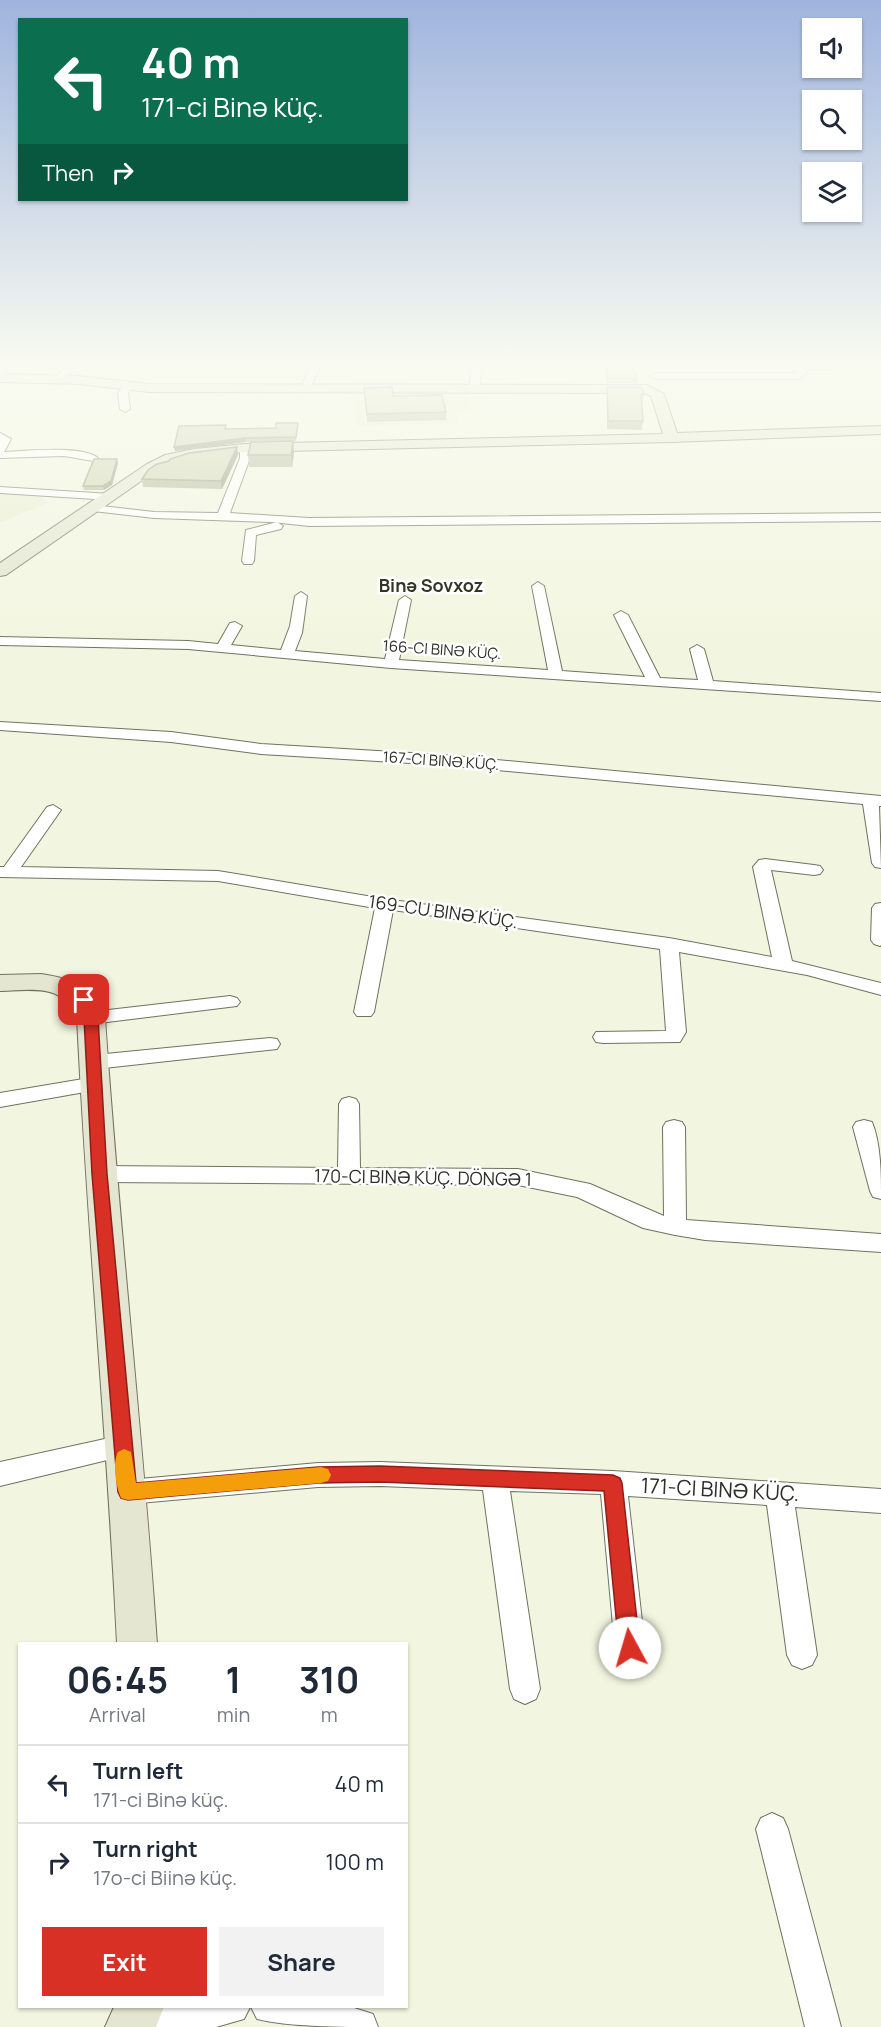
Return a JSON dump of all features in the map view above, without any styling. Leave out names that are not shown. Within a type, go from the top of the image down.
[{"type":"main road","points":[[0,571],[111,497],[147,470],[169,460]]},
{"type":"main road","points":[[0,983],[44,983],[64,987],[84,1000],[91,1018],[100,1174],[128,1492],[137,1642]]},
{"type":"street","points":[[222,518],[245,460]]},
{"type":"street","points":[[0,490],[111,497]]},
{"type":"street","points":[[93,508],[154,515],[272,518],[321,522],[881,517]]},
{"type":"street","points":[[248,561],[250,533],[273,528],[287,520]]},
{"type":"street","points":[[538,586],[556,675]]},
{"type":"street","points":[[286,654],[294,641],[301,596]]},
{"type":"street","points":[[392,664],[405,600]]},
{"type":"street","points":[[621,615],[654,680]]},
{"type":"street","points":[[222,648],[235,626]]},
{"type":"street","points":[[0,641],[143,643],[222,648],[392,664],[706,683],[881,697]]},
{"type":"street","points":[[697,649],[706,683]]},
{"type":"street","name":"167-CI BINƏ KÜÇ.","points":[[0,726],[171,737],[261,749],[444,760],[875,800]]},
{"type":"street","points":[[875,800],[881,863]]},
{"type":"street","points":[[5,872],[53,810]]},
{"type":"street","points":[[783,965],[762,867],[765,864],[814,870]]},
{"type":"street","name":"169-CU BINƏ KÜÇ.","points":[[5,872],[218,876],[385,904],[669,944],[783,965],[881,989]]},
{"type":"street","points":[[364,1012],[385,904]]},
{"type":"street","points":[[880,940],[881,908]]},
{"type":"street","points":[[603,1037],[672,1038],[676,1032],[669,944]]},
{"type":"street","points":[[91,1018],[230,1002]]},
{"type":"street","points":[[0,1101],[95,1073],[270,1044]]},
{"type":"street","points":[[349,1104],[349,1176]]},
{"type":"street","points":[[674,1127],[675,1227]]},
{"type":"street","points":[[864,1127],[881,1191]]},
{"type":"street","name":"170-CI BINƏ KÜÇ. DÖNGƏ 1","points":[[100,1174],[518,1177],[582,1190],[651,1222],[675,1227],[705,1232],[881,1243]]},
{"type":"street","points":[[0,1474],[123,1446]]},
{"type":"street","name":"171-CI BINƏ KÜÇ.","points":[[128,1492],[318,1475],[380,1474],[613,1483],[881,1501]]},
{"type":"street","points":[[495,1477],[525,1689]]},
{"type":"street","points":[[613,1483],[630,1648]]},
{"type":"street","points":[[779,1493],[802,1655]]},
{"type":"street","points":[[772,1829],[823,2027]]},
{"type":"street","points":[[134,2019],[224,2008]]},
{"type":"street","points":[[276,2008],[360,2027]]},
{"type":"shaded area","points":[[0,493],[39,495],[47,503],[0,523]]},
{"type":"building","points":[[94,460],[117,460],[111,481],[103,486],[83,486]]},
{"type":"building","points":[[231,460],[221,481],[142,479],[148,470],[157,464],[169,461]]},
{"type":"slow traffic","points":[[124,1457],[128,1492],[321,1475]]},
{"type":"district","name":"Binə Sovxoz","points":[[431,586]]},
{"type":"route","points":[[84,1000],[91,1018],[95,1062],[100,1174],[128,1492],[318,1475],[495,1477],[613,1483],[630,1648]]}]
